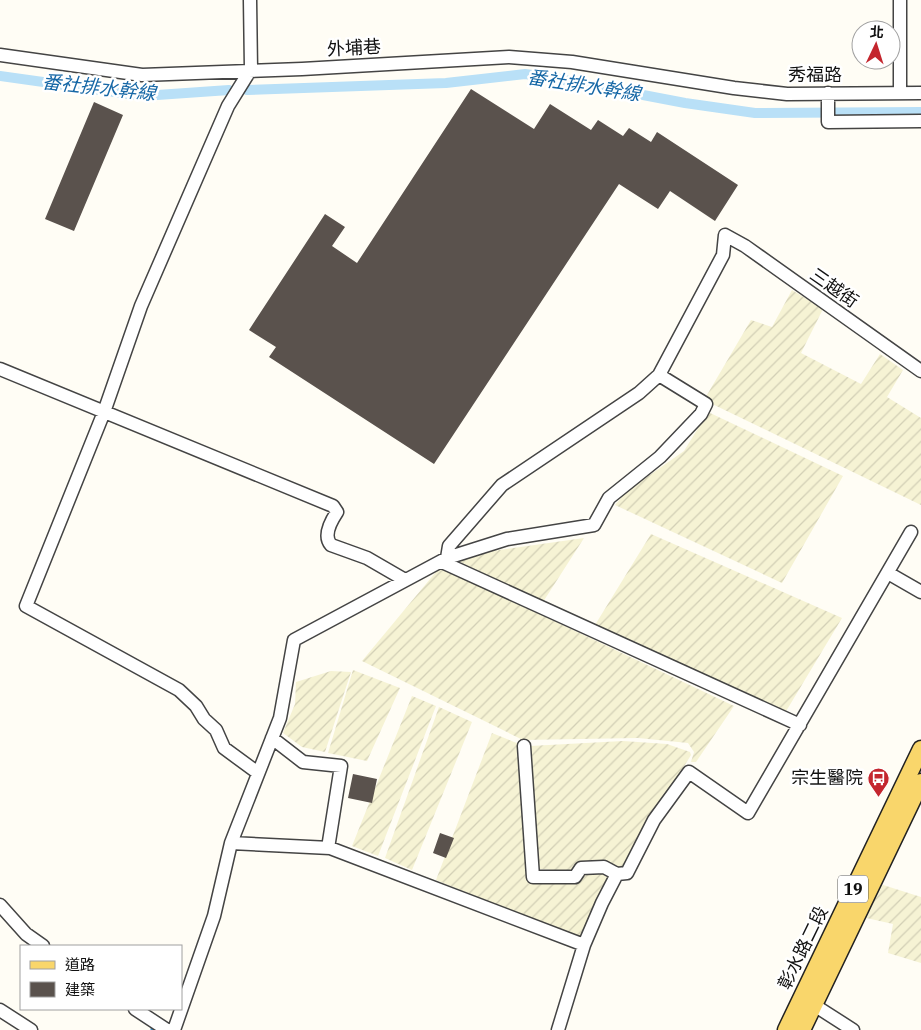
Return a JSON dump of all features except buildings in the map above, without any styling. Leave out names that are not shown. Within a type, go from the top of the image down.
[{"type":"main road","name":"彰水路二段","points":[[802,1030],[905,797],[921,748]]},
{"type":"main road","name":"彰水路二段","points":[[786,1030],[905,797],[921,782]]},
{"type":"street","points":[[250,0],[251,70],[228,106],[141,306],[104,412],[26,606],[179,690],[196,706],[204,719],[216,730],[224,748],[258,773]]},
{"type":"street","points":[[900,0],[900,92]]},
{"type":"street","name":"外埔巷","points":[[0,55],[142,75],[302,69],[509,57],[572,62],[709,84]]},
{"type":"street","name":"秀福路","points":[[709,84],[787,94],[921,93]]},
{"type":"street","points":[[828,93],[828,122],[921,121]]},
{"type":"street","name":"三越街","points":[[659,375],[723,255],[725,235],[745,246],[921,371]]},
{"type":"street","points":[[0,368],[333,506],[337,512],[331,522],[327,536],[331,545],[366,558],[405,580]]},
{"type":"street","points":[[182,1007],[214,916],[231,843],[280,718],[294,640],[445,560],[507,540],[594,525],[609,498],[660,457],[701,414],[706,404],[659,375],[639,393],[502,485],[449,546],[445,560]]},
{"type":"street","points":[[524,746],[533,877],[575,877],[581,868],[596,867],[604,867],[617,874],[627,873],[654,820],[689,772],[748,814],[911,532]]},
{"type":"street","points":[[445,560],[800,725]]},
{"type":"street","points":[[888,574],[921,592]]},
{"type":"street","points":[[272,738],[303,762],[341,766],[328,848]]},
{"type":"street","points":[[231,843],[328,848],[584,945]]},
{"type":"street","points":[[558,1030],[584,945],[617,874]]},
{"type":"street","points":[[0,905],[26,934],[42,945]]},
{"type":"street","points":[[814,1006],[853,1030]]},
{"type":"street","points":[[0,1010],[31,1030]]},
{"type":"street","points":[[137,1010],[167,1030]]},
{"type":"street","points":[[174,1030],[181,1010]]},
{"type":"shaded area","points":[[792,290],[823,309],[801,353],[861,384],[880,354],[903,370],[887,397],[921,418],[921,505],[704,400],[751,320],[772,327]]},
{"type":"shaded area","points":[[708,412],[843,476],[782,583],[615,505],[627,491],[684,451]]},
{"type":"shaded area","points":[[651,534],[842,618],[785,713],[595,625]]},
{"type":"shaded area","points":[[584,538],[543,602],[450,557]]},
{"type":"shaded area","points":[[440,567],[734,706],[696,762],[691,762],[694,752],[688,743],[638,738],[523,740],[362,661]]},
{"type":"shaded area","points":[[353,670],[400,688],[367,761],[328,753]]},
{"type":"shaded area","points":[[331,671],[351,672],[325,752],[302,747],[283,733],[295,704],[296,682]]},
{"type":"shaded area","points":[[412,696],[436,706],[378,856],[352,846]]},
{"type":"shaded area","points":[[439,707],[472,722],[412,870],[385,858]]},
{"type":"shaded area","points":[[492,733],[519,744],[530,879],[585,872],[602,872],[611,876],[580,939],[436,880]]},
{"type":"shaded area","points":[[623,741],[667,744],[690,752],[691,755],[621,869],[578,863],[570,871],[537,869],[530,746]]},
{"type":"shaded area","points":[[880,884],[921,897],[921,963],[888,953],[893,924],[862,917]]},
{"type":"waterway","name":"番社排水幹線","points":[[247,90],[446,83],[525,74],[685,103],[755,113],[921,112]]},
{"type":"waterway","name":"番社排水幹線","points":[[0,76],[143,96],[229,90]]},
{"type":"place","name":"宗生醫院","points":[[879,797]]}]
